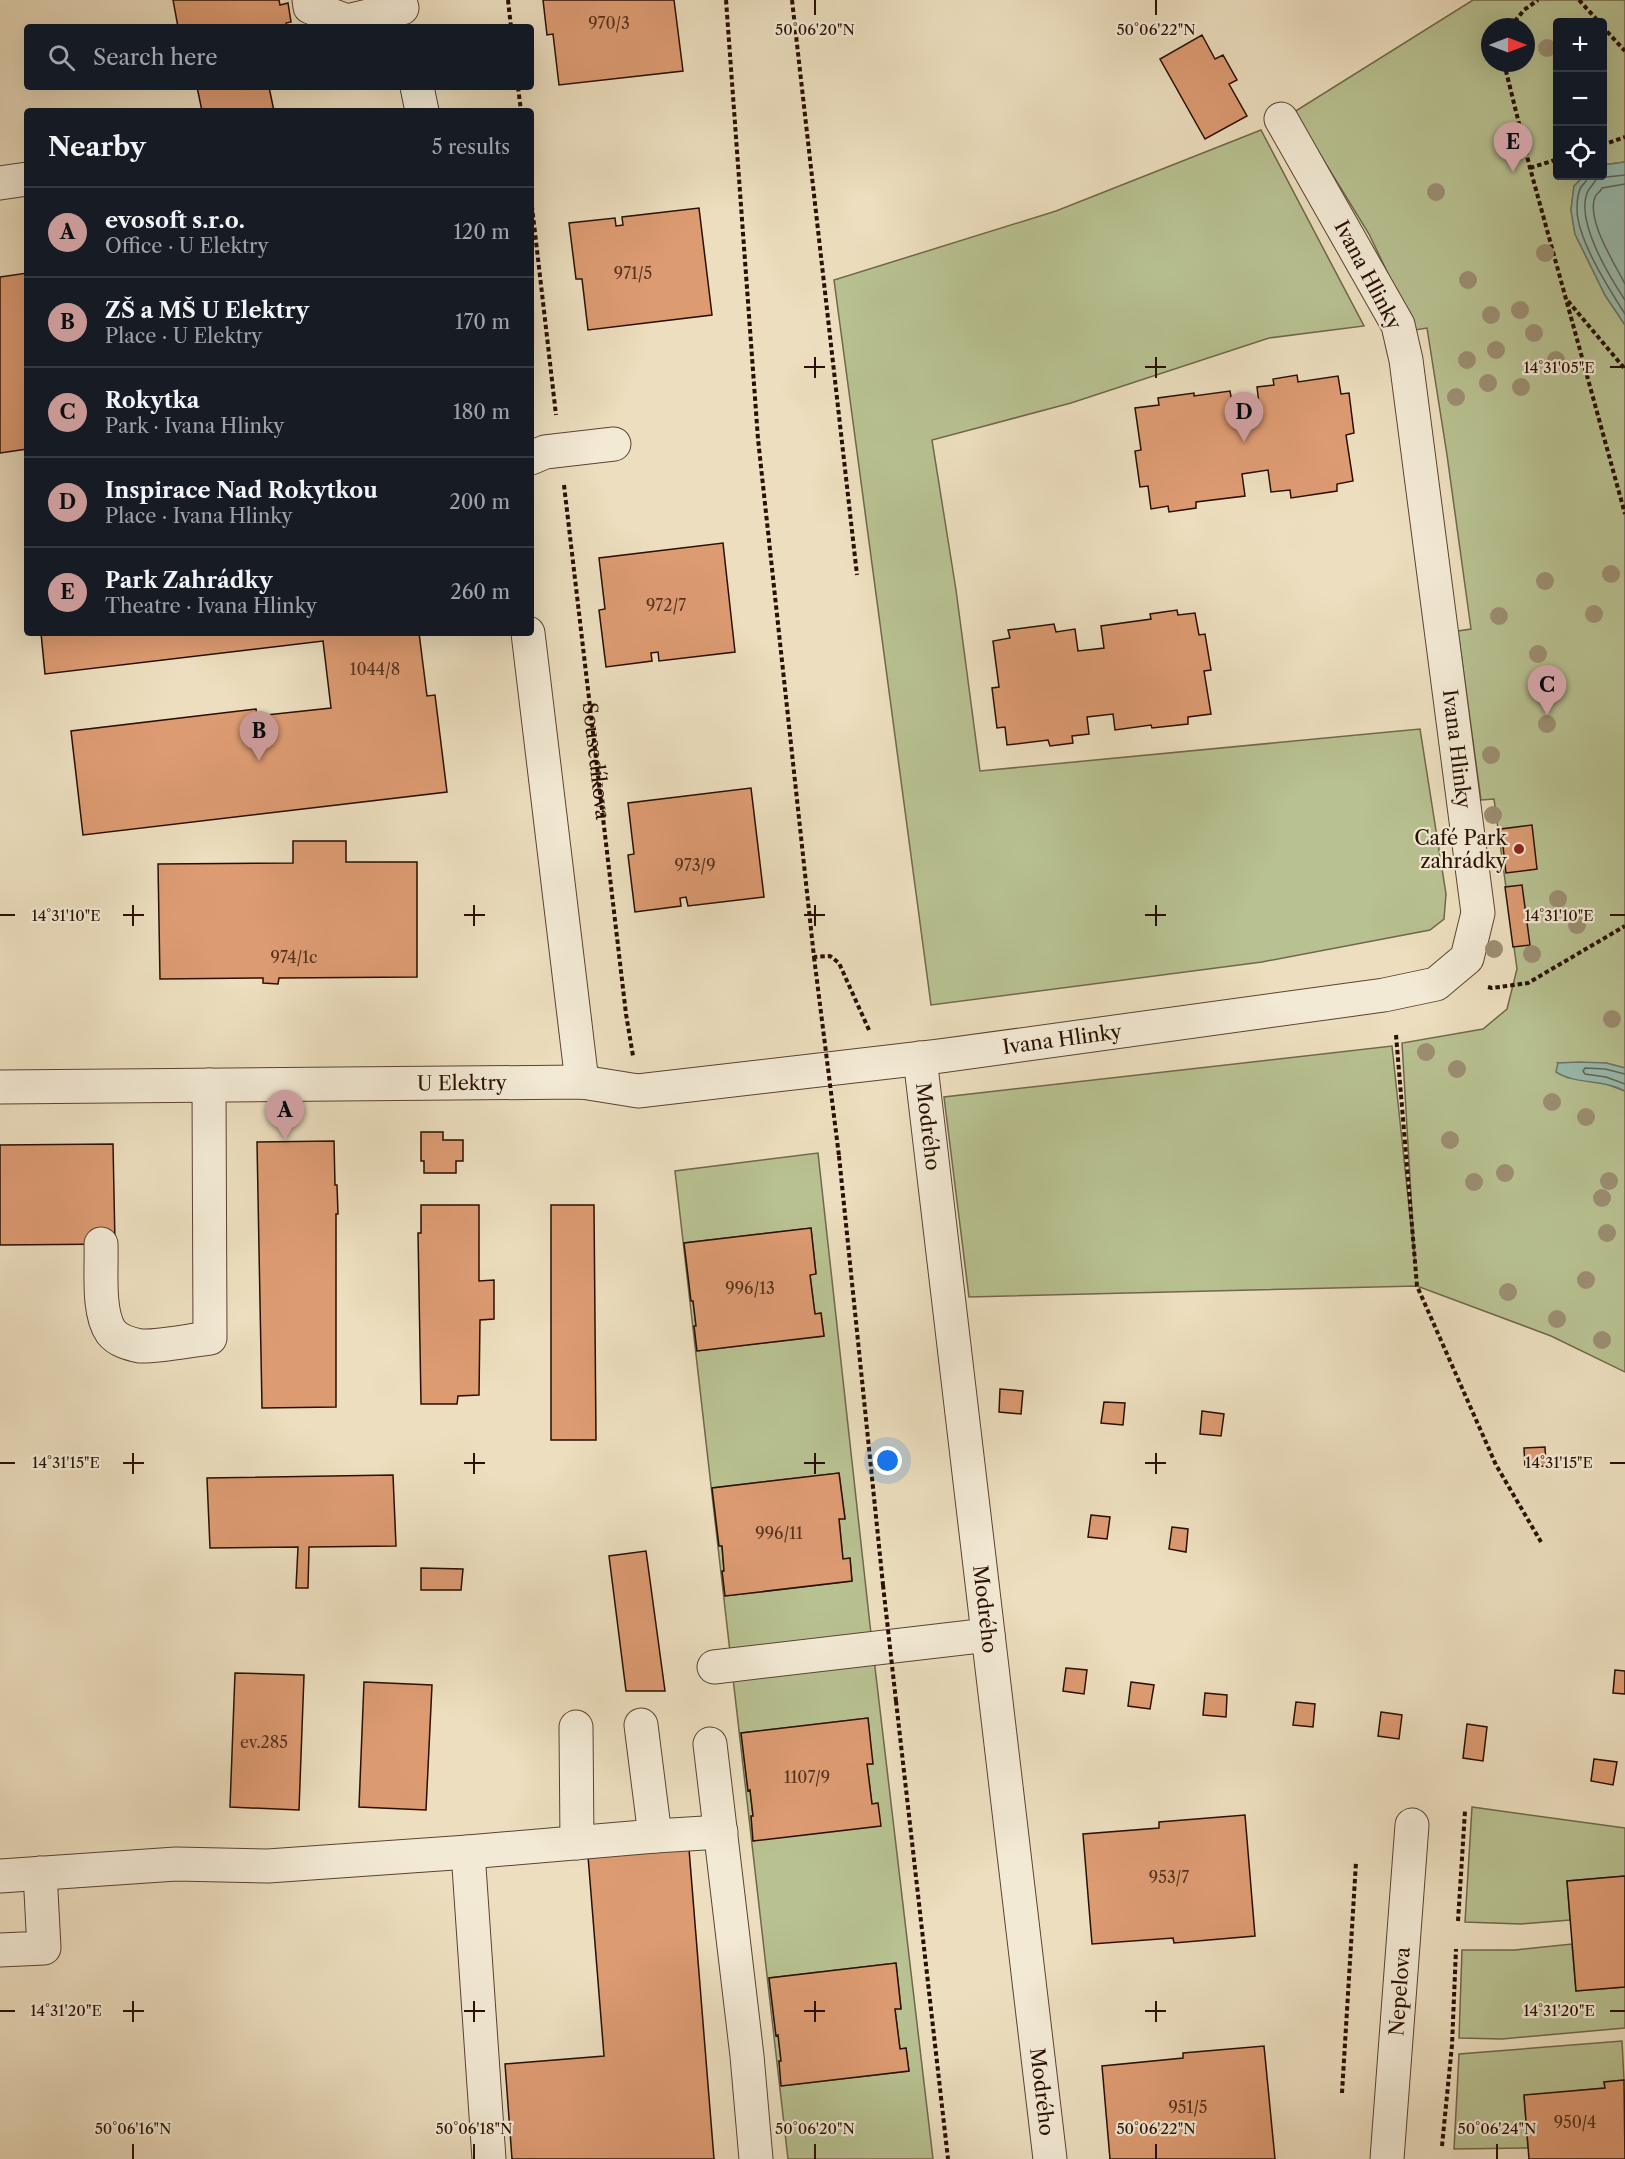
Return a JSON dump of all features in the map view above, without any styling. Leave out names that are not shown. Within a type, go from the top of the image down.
[{"type":"street","points":[[309,0],[310,7],[347,21],[402,12]]},
{"type":"street","points":[[418,90],[421,108]]},
{"type":"street","name":"Ivana Hlinky","points":[[920,1058],[1384,995],[1436,984],[1467,958],[1478,913],[1406,360],[1398,325],[1281,119]]},
{"type":"street","points":[[0,183],[24,179]]},
{"type":"street","points":[[546,454],[614,444]]},
{"type":"street","points":[[528,636],[582,1082]]},
{"type":"street","name":"U Elektry","points":[[0,1087],[582,1082],[638,1091],[920,1058]]},
{"type":"street","name":"Modrého","points":[[920,1058],[1050,2159]]},
{"type":"street","points":[[101,1244],[105,1320],[112,1332],[122,1341],[142,1346],[210,1338],[209,1085]]},
{"type":"street","points":[[714,1667],[988,1635]]},
{"type":"street","points":[[641,1725],[655,1836]]},
{"type":"street","points":[[576,1727],[577,1843]]},
{"type":"street","points":[[710,1744],[747,2056],[756,2159]]},
{"type":"street","name":"Nepelova","points":[[1387,2159],[1412,1825]]},
{"type":"street","points":[[0,1876],[176,1863],[268,1866],[721,1832]]},
{"type":"street","points":[[468,1852],[489,2159]]},
{"type":"street","points":[[0,1950],[44,1948],[40,1873]]},
{"type":"path","points":[[508,0],[511,24]]},
{"type":"path","points":[[726,0],[758,439],[948,2159]]},
{"type":"path","points":[[792,0],[857,575]]},
{"type":"path","points":[[1517,18],[1538,0]]},
{"type":"path","points":[[1579,0],[1595,18]]},
{"type":"path","points":[[1607,31],[1625,51]]},
{"type":"path","points":[[1506,72],[1530,168],[1625,514]]},
{"type":"path","points":[[518,90],[521,108]]},
{"type":"path","points":[[1607,143],[1625,137]]},
{"type":"path","points":[[1530,168],[1553,160]]},
{"type":"path","name":"Sousedíkova","points":[[534,249],[546,454],[634,1061]]},
{"type":"path","points":[[1567,299],[1625,369]]},
{"type":"path","points":[[1453,970],[1492,988],[1528,983],[1625,926]]},
{"type":"path","points":[[814,957],[830,956],[838,963],[872,1036]]},
{"type":"path","points":[[1395,1035],[1417,1286],[1496,1465],[1541,1542]]},
{"type":"path","points":[[1458,1921],[1465,1811]]},
{"type":"path","points":[[1341,2093],[1356,1862]]},
{"type":"path","points":[[1442,2146],[1452,2045],[1456,1949]]},
{"type":"green space","points":[[1473,0],[1625,0],[1625,162],[1607,164],[1607,18],[1553,18],[1553,180],[1580,180],[1574,186],[1571,210],[1575,234],[1605,295],[1625,325],[1625,1068],[1606,1063],[1558,1063],[1586,1080],[1604,1083],[1625,1091],[1625,1372],[1551,1336],[1417,1286],[969,1297],[944,1097],[1392,1046],[1415,1263],[1402,1043],[1483,1029],[1507,1009],[1517,969],[1494,799],[1481,800],[1458,631],[1471,629],[1427,328],[1415,330],[1369,234],[1294,112]]},
{"type":"green space","points":[[1261,130],[1364,326],[1269,338],[1071,403],[932,440],[956,590],[980,771],[1420,729],[1446,894],[1444,919],[1430,930],[1262,962],[931,1005],[834,280],[1056,211]]},
{"type":"green space","points":[[818,1153],[870,1625],[933,2159],[788,2159],[675,1171]],"holes":[[[811,1228],[816,1273],[810,1275],[815,1314],[821,1313],[824,1336],[697,1351],[693,1301],[691,1300],[684,1243]],[[839,1473],[845,1518],[839,1519],[843,1559],[850,1558],[852,1581],[725,1596],[722,1546],[719,1545],[712,1488]],[[868,1718],[872,1764],[867,1764],[872,1804],[878,1803],[754,1841],[750,1790],[748,1790],[741,1733]],[[896,1963],[901,2008],[895,2009],[900,2049],[906,2048],[909,2071],[782,2086],[778,2035],[776,2035],[769,1978]]]},
{"type":"green space","points":[[1472,1807],[1625,1828],[1625,1876],[1567,1881],[1570,1920],[1521,1924],[1465,1922]]},
{"type":"green space","points":[[1572,1944],[1576,1991],[1625,1987],[1625,2028],[1502,2039],[1459,2038],[1462,1950],[1515,1950]]},
{"type":"green space","points":[[1622,2041],[1624,2080],[1604,2082],[1605,2088],[1524,2096],[1528,2148],[1454,2149],[1459,2054]]},
{"type":"water","points":[[1625,162],[1625,325],[1605,295],[1575,234],[1571,210],[1574,186],[1580,180],[1607,180],[1607,164]]},
{"type":"water","points":[[1558,1063],[1606,1063],[1625,1068],[1625,1091],[1617,1087],[1572,1079],[1556,1072]]},
{"type":"building","points":[[173,0],[279,0],[280,5],[288,3],[291,22],[286,24],[177,24]]},
{"type":"building","points":[[543,0],[674,0],[683,71],[559,85],[553,34],[547,35]]},
{"type":"building","points":[[1202,35],[1215,59],[1223,55],[1237,80],[1229,84],[1247,116],[1205,139],[1160,59]]},
{"type":"building","points":[[198,90],[270,90],[273,108],[201,108]]},
{"type":"building","points":[[699,208],[712,315],[588,330],[582,279],[576,279],[569,223],[615,218],[616,226],[623,225],[622,217]]},
{"type":"building","points":[[24,273],[24,449],[0,453],[0,277]]},
{"type":"building","points":[[1297,375],[1298,382],[1338,376],[1341,394],[1349,393],[1354,433],[1346,435],[1353,481],[1337,484],[1337,491],[1291,498],[1290,490],[1271,492],[1268,470],[1242,474],[1245,496],[1196,502],[1196,508],[1169,512],[1168,506],[1151,509],[1148,486],[1140,487],[1135,451],[1141,450],[1135,408],[1159,405],[1158,398],[1230,391],[1233,408],[1259,404],[1257,387],[1274,385],[1273,379]]},
{"type":"building","points":[[723,543],[735,652],[659,661],[658,652],[651,653],[652,661],[606,667],[599,610],[605,609],[599,558]]},
{"type":"building","points":[[1177,610],[1178,615],[1195,613],[1199,635],[1205,634],[1211,670],[1204,671],[1211,714],[1188,717],[1188,724],[1152,728],[1151,725],[1115,730],[1113,714],[1087,717],[1089,734],[1072,736],[1073,743],[1050,746],[1048,740],[1007,745],[1005,727],[997,728],[992,688],[999,687],[993,641],[1010,638],[1008,630],[1054,624],[1056,632],[1075,629],[1078,651],[1104,648],[1101,626],[1151,619],[1150,614]]},
{"type":"building","points":[[41,636],[419,636],[427,696],[435,695],[447,792],[83,835],[71,731],[256,709],[257,716],[331,708],[323,641],[45,674]]},
{"type":"building","points":[[751,788],[764,897],[688,906],[686,897],[680,898],[681,906],[635,912],[628,855],[634,854],[628,803]]},
{"type":"building","name":"Café Park zahrádky","points":[[1532,825],[1537,869],[1506,873],[1501,829]]},
{"type":"building","points":[[293,841],[346,841],[346,862],[417,862],[417,977],[279,978],[278,984],[263,983],[263,978],[160,979],[158,864],[293,863]]},
{"type":"building","points":[[1522,885],[1530,945],[1513,947],[1505,887]]},
{"type":"building","points":[[421,1132],[443,1132],[443,1140],[463,1140],[463,1161],[456,1161],[456,1173],[424,1173],[424,1161],[421,1161]]},
{"type":"building","points":[[334,1141],[338,1214],[336,1214],[336,1407],[262,1408],[257,1142]]},
{"type":"building","points":[[113,1144],[115,1244],[0,1245],[0,1145]]},
{"type":"building","points":[[421,1205],[479,1205],[479,1281],[494,1280],[494,1319],[480,1320],[479,1395],[458,1396],[457,1404],[421,1404],[418,1233],[421,1233]]},
{"type":"building","points":[[551,1205],[594,1205],[596,1440],[551,1440]]},
{"type":"building","points":[[811,1228],[816,1274],[810,1275],[815,1314],[821,1313],[824,1336],[697,1351],[693,1301],[691,1301],[684,1243]]},
{"type":"building","points":[[1000,1389],[1023,1391],[1021,1414],[999,1412]]},
{"type":"building","points":[[1104,1402],[1125,1403],[1123,1425],[1101,1423]]},
{"type":"building","points":[[1202,1411],[1224,1414],[1221,1436],[1200,1434]]},
{"type":"building","points":[[1545,1447],[1546,1466],[1525,1467],[1524,1448]]},
{"type":"building","points":[[839,1473],[845,1519],[839,1519],[843,1559],[850,1558],[852,1581],[725,1596],[722,1546],[719,1546],[712,1488]]},
{"type":"building","points":[[393,1475],[396,1546],[309,1547],[308,1588],[296,1588],[298,1547],[210,1548],[207,1478]]},
{"type":"building","points":[[1091,1515],[1110,1517],[1107,1539],[1088,1537]]},
{"type":"building","points":[[1172,1527],[1188,1529],[1186,1552],[1169,1549]]},
{"type":"building","points":[[646,1551],[665,1691],[626,1691],[609,1556]]},
{"type":"building","points":[[421,1568],[463,1569],[461,1590],[421,1590]]},
{"type":"building","points":[[1066,1668],[1087,1670],[1084,1694],[1063,1691]]},
{"type":"building","points":[[1615,1670],[1625,1671],[1625,1694],[1613,1693]]},
{"type":"building","points":[[235,1673],[304,1675],[299,1810],[230,1807]]},
{"type":"building","points":[[364,1682],[432,1685],[426,1810],[359,1807]]},
{"type":"building","points":[[1131,1682],[1154,1685],[1150,1709],[1128,1706]]},
{"type":"building","points":[[1205,1693],[1227,1695],[1226,1717],[1203,1715]]},
{"type":"building","points":[[1296,1702],[1315,1704],[1313,1727],[1293,1725]]},
{"type":"building","points":[[1381,1712],[1402,1715],[1399,1739],[1378,1736]]},
{"type":"building","points":[[868,1718],[873,1764],[867,1764],[872,1804],[878,1803],[881,1826],[753,1841],[751,1816],[753,1816],[741,1733]]},
{"type":"building","points":[[1467,1724],[1487,1727],[1483,1761],[1463,1758]]},
{"type":"building","points":[[1594,1759],[1617,1762],[1613,1785],[1591,1781]]},
{"type":"building","points":[[1245,1815],[1255,1936],[1174,1943],[1173,1938],[1092,1944],[1083,1834],[1159,1828],[1159,1822]]},
{"type":"building","points":[[689,1849],[714,2159],[512,2159],[505,2064],[604,2056],[588,1856]]},
{"type":"building","points":[[1625,1876],[1625,1987],[1576,1991],[1567,1881]]},
{"type":"building","points":[[896,1963],[901,2009],[895,2009],[900,2049],[906,2048],[909,2071],[781,2086],[779,2061],[781,2061],[769,1978]]},
{"type":"building","points":[[1264,2046],[1275,2159],[1110,2159],[1102,2066],[1183,2058],[1183,2053]]},
{"type":"building","points":[[1624,2080],[1625,2159],[1529,2159],[1524,2095],[1605,2088],[1604,2082]]},
{"type":"place","name":"Park Zahrádky","points":[[1513,172]]},
{"type":"place","name":"Inspirace Nad Rokytkou","points":[[1244,442]]},
{"type":"place","name":"Rokytka","points":[[1547,715]]},
{"type":"place","name":"ZŠ a MŠ U Elektry","points":[[259,761]]},
{"type":"place","name":"Café Park zahrádky","points":[[1519,849]]},
{"type":"place","name":"evosoft s.r.o.","points":[[285,1140]]}]
